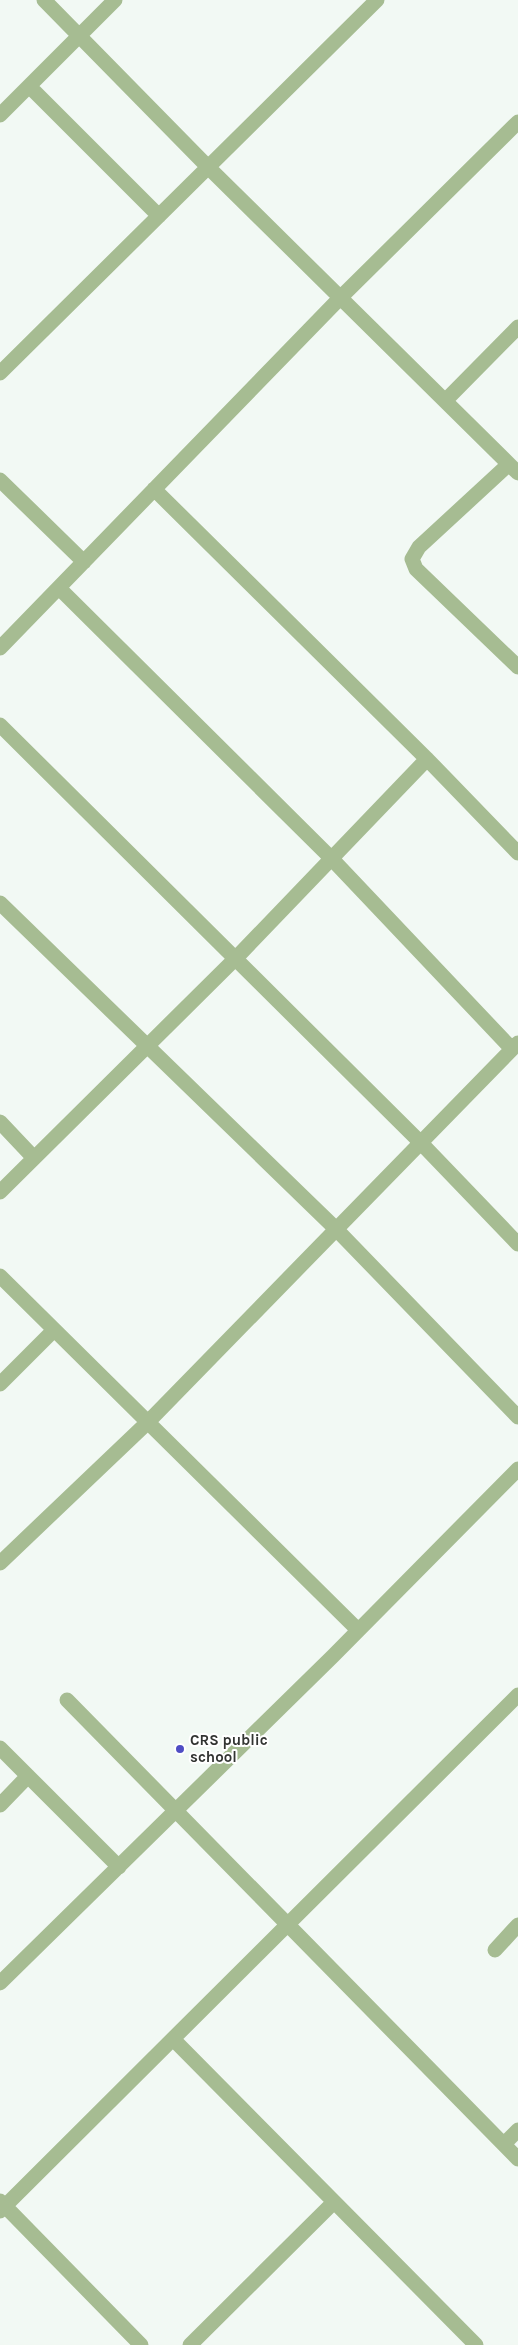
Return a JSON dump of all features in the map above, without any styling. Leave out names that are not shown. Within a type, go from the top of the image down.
[{"type":"street","points":[[44,0],[208,167],[513,469],[419,548],[412,559],[416,569],[518,667]]},
{"type":"street","points":[[0,115],[115,0]]},
{"type":"street","points":[[0,374],[377,0]]},
{"type":"street","points":[[29,86],[159,216]]},
{"type":"street","points":[[0,648],[340,298],[518,122]]},
{"type":"street","points":[[445,401],[518,327]]},
{"type":"street","points":[[0,480],[84,562]]},
{"type":"street","points":[[154,489],[427,759],[518,853]]},
{"type":"street","points":[[0,1563],[148,1422],[515,1046],[331,858],[59,588]]},
{"type":"street","points":[[0,725],[421,1142],[518,1244]]},
{"type":"street","points":[[0,1192],[236,958],[427,759]]},
{"type":"street","points":[[0,902],[336,1229],[518,1417]]},
{"type":"street","points":[[0,1122],[34,1158]]},
{"type":"street","points":[[0,1276],[358,1630]]},
{"type":"street","points":[[0,1384],[54,1330]]},
{"type":"street","points":[[0,1983],[358,1630],[518,1469]]},
{"type":"street","points":[[141,2345],[2,2206],[173,2039],[518,1695]]},
{"type":"street","points":[[67,1700],[518,2159]]},
{"type":"street","points":[[0,1748],[119,1867]]},
{"type":"street","points":[[0,1804],[28,1776]]},
{"type":"street","points":[[495,1950],[518,1925]]},
{"type":"street","points":[[173,2039],[476,2345]]},
{"type":"street","points":[[504,2144],[518,2130]]},
{"type":"street","points":[[190,2345],[334,2202]]},
{"type":"place","name":"CRS public school","points":[[180,1749]]}]
